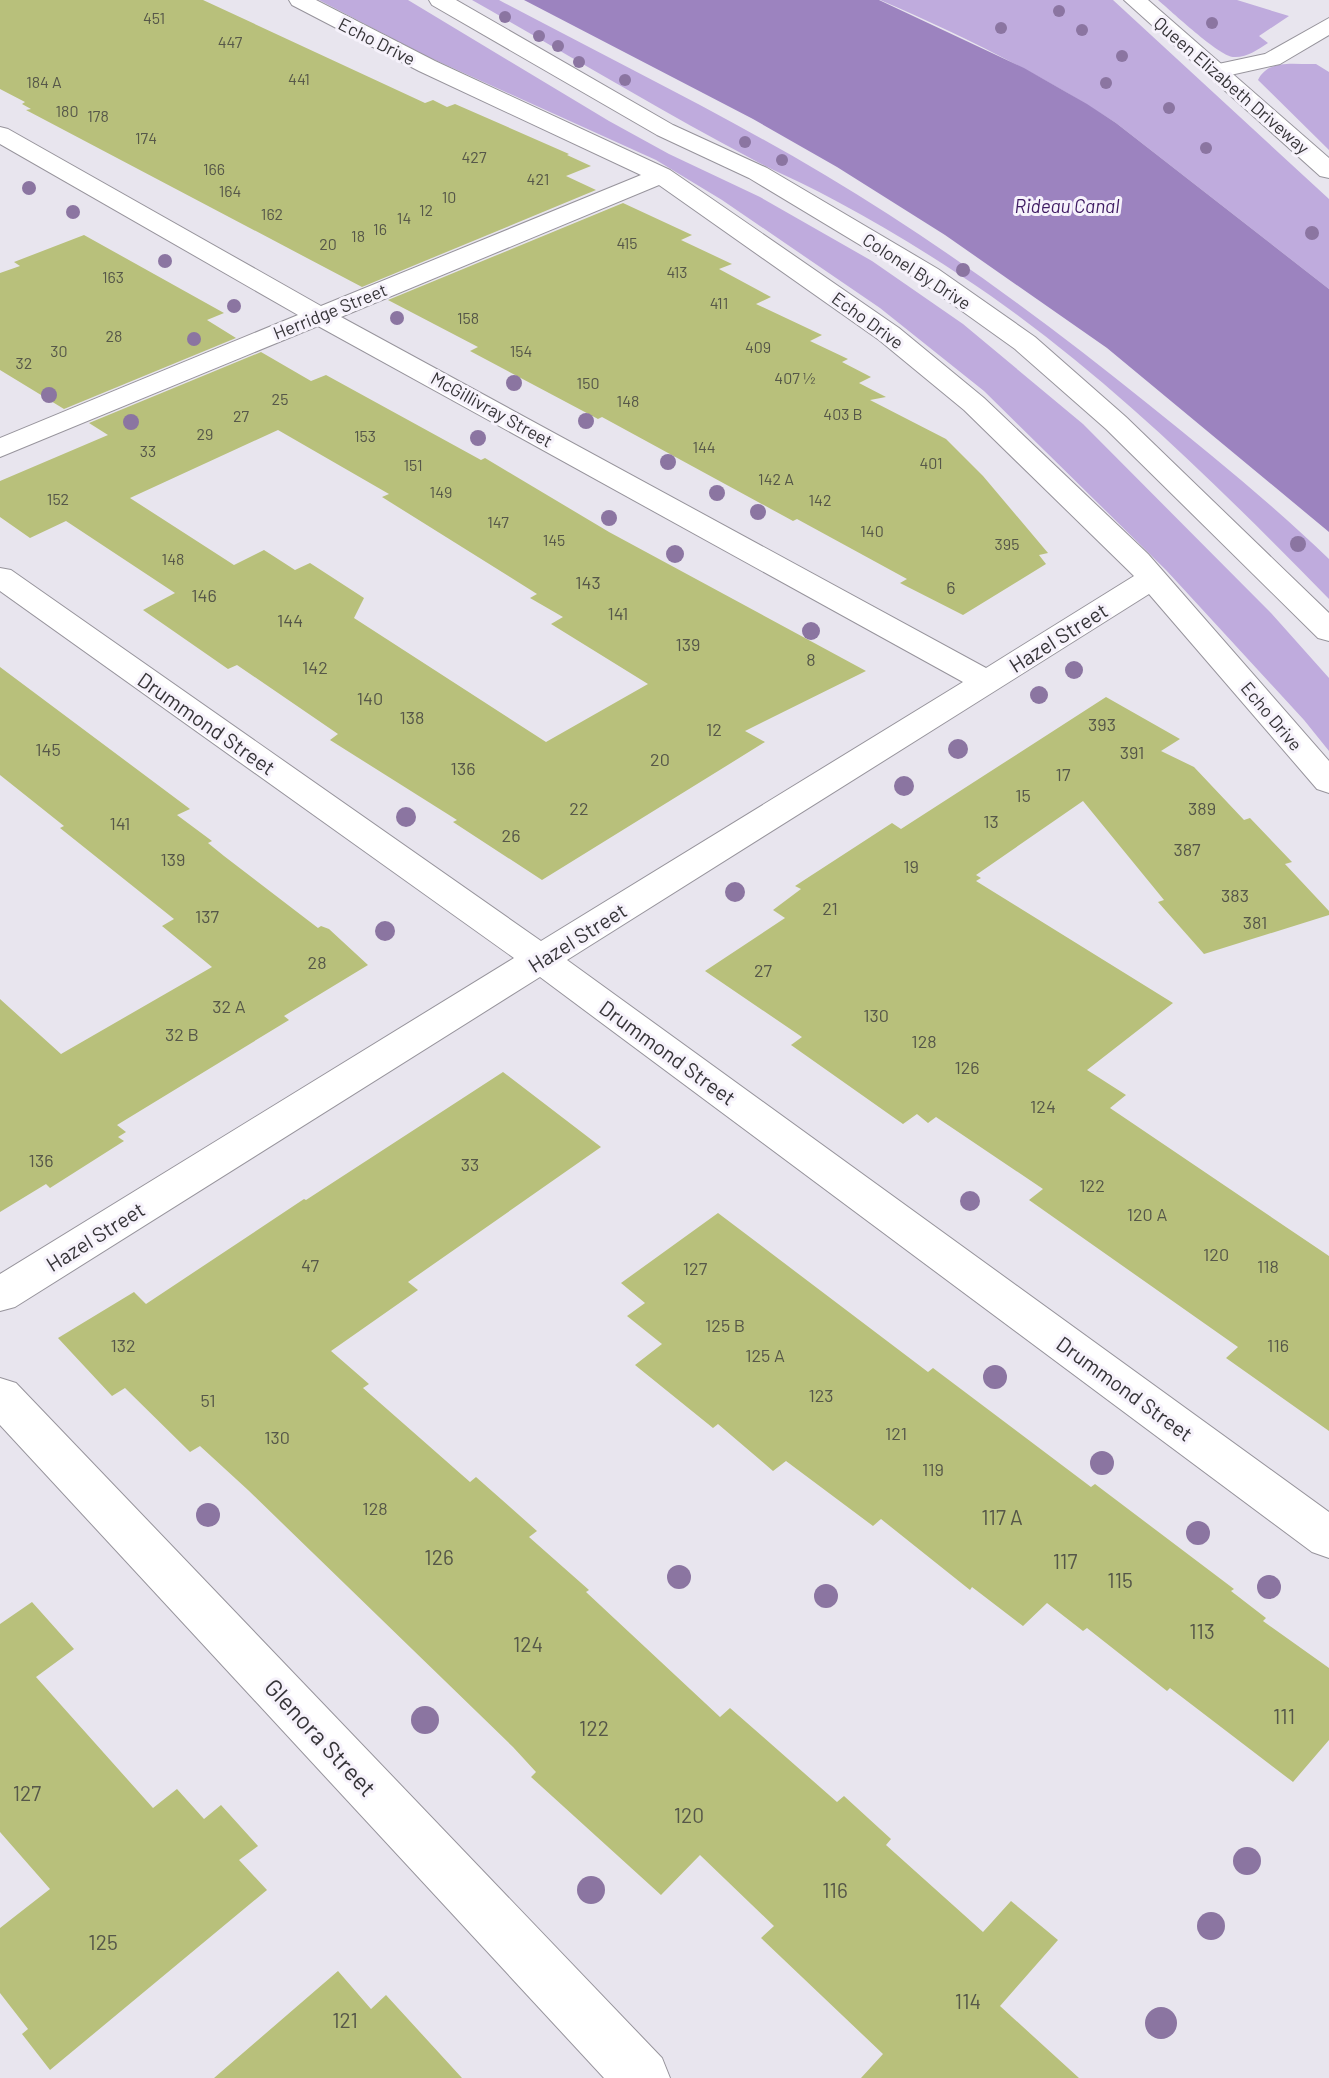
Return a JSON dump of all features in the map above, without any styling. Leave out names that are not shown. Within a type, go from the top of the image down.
[{"type":"street","name":"Echo Drive","points":[[300,0],[427,66],[661,175],[889,334],[974,404],[1153,578],[1329,782]]},
{"type":"street","name":"Colonel By Drive","points":[[440,0],[665,130],[758,173],[929,275],[1025,343],[1116,423],[1329,631]]},
{"type":"street","name":"Queen Elizabeth Driveway","points":[[1135,0],[1329,171]]},
{"type":"street","points":[[1217,71],[1272,59],[1288,52],[1329,25]]},
{"type":"street","name":"McGillivray Street","points":[[0,134],[319,315],[986,681]]},
{"type":"street","name":"Herridge Street","points":[[0,448],[661,175]]},
{"type":"street","name":"Drummond Street","points":[[0,578],[541,959],[1329,1538]]},
{"type":"street","name":"Hazel Street","points":[[0,1295],[1153,578]]},
{"type":"street","name":"Glenora Street","points":[[0,1396],[642,2078]]},
{"type":"shaded area","points":[[319,0],[408,0],[609,121],[669,154],[760,197],[872,261],[963,324],[1083,424],[1271,613],[1329,678],[1329,751],[1304,720],[1166,570],[984,391],[880,308],[722,200],[656,160],[424,55]]},
{"type":"shaded area","points":[[472,0],[499,0],[704,107],[825,175],[950,255],[1109,373],[1285,519],[1329,559],[1329,599],[1167,440],[1081,365],[991,296],[877,224],[717,140]]},
{"type":"shaded area","points":[[880,0],[1113,0],[1329,199],[1329,289],[1116,123],[1000,56]]},
{"type":"shaded area","points":[[1158,0],[1237,0],[1289,16],[1259,36],[1268,43],[1247,55],[1233,57],[1207,41]]},
{"type":"shaded area","points":[[1316,64],[1329,72],[1329,150],[1258,80],[1269,68],[1276,66]]},
{"type":"water","name":"Rideau Canal","points":[[524,0],[879,0],[1024,68],[1116,123],[1329,289],[1329,532],[1107,348],[945,235],[837,167],[753,119]]},
{"type":"building","points":[[0,0],[203,0],[425,103],[433,100],[447,107],[455,104],[569,154],[567,155],[591,166],[566,176],[596,190],[362,287],[26,110],[31,109],[22,104],[25,102],[0,89]]},
{"type":"building","points":[[623,203],[692,235],[681,240],[732,264],[719,269],[771,297],[756,304],[822,335],[810,341],[848,359],[842,362],[871,377],[859,383],[886,397],[870,400],[946,439],[983,476],[1048,553],[1039,555],[1046,564],[963,615],[900,583],[907,579],[797,519],[793,521],[602,417],[598,419],[470,351],[478,347],[388,300]]},
{"type":"building","points":[[84,235],[224,313],[207,320],[236,338],[64,409],[0,370],[0,273],[20,266],[14,262]]},
{"type":"building","points":[[261,352],[311,381],[326,375],[481,460],[485,458],[609,532],[866,671],[745,731],[765,742],[542,880],[453,822],[457,820],[330,740],[338,734],[237,665],[228,669],[143,610],[175,593],[66,521],[30,538],[0,517],[0,481],[108,435],[89,423]],"holes":[[[278,430],[389,494],[382,497],[537,594],[530,598],[563,617],[551,624],[648,684],[546,742],[354,618],[364,598],[310,563],[295,570],[264,550],[234,565],[130,498]]]},
{"type":"building","points":[[0,667],[190,809],[177,815],[212,841],[208,843],[224,856],[318,928],[321,926],[329,929],[368,965],[284,1016],[289,1020],[117,1125],[126,1132],[118,1137],[124,1141],[50,1188],[46,1184],[0,1212],[0,999],[61,1054],[212,967],[162,926],[174,919],[60,828],[64,826],[0,775]]},
{"type":"building","points":[[1106,697],[1180,739],[1161,751],[1194,767],[1244,820],[1250,818],[1292,862],[1285,864],[1329,911],[1329,915],[1204,954],[1158,902],[1164,900],[1083,801],[976,875],[981,878],[976,881],[1173,1003],[1087,1070],[1126,1095],[1110,1108],[1329,1256],[1329,1431],[1226,1358],[1238,1347],[1029,1200],[1043,1189],[936,1117],[928,1123],[917,1114],[903,1124],[791,1045],[802,1037],[705,971],[785,918],[773,910],[801,889],[795,886],[892,823],[901,829]]},
{"type":"building","points":[[503,1072],[601,1147],[408,1282],[418,1290],[331,1351],[369,1384],[363,1388],[470,1482],[476,1477],[537,1531],[529,1537],[589,1590],[586,1592],[720,1717],[730,1708],[837,1802],[844,1796],[891,1839],[886,1845],[983,1932],[1011,1901],[1058,1940],[1000,2006],[1079,2078],[861,2078],[883,2054],[761,1938],[774,1926],[700,1855],[661,1895],[531,1777],[536,1772],[513,1747],[248,1490],[200,1446],[190,1452],[125,1388],[112,1396],[58,1338],[134,1292],[146,1304]]},
{"type":"building","points":[[718,1213],[928,1372],[933,1368],[1091,1487],[1095,1484],[1234,1589],[1231,1591],[1266,1618],[1263,1621],[1329,1668],[1329,1740],[1293,1782],[1170,1688],[1167,1691],[1087,1628],[1083,1631],[1047,1603],[1023,1626],[972,1587],[970,1590],[881,1519],[873,1526],[786,1461],[773,1471],[718,1424],[713,1428],[635,1365],[662,1344],[627,1316],[645,1303],[621,1283]]},
{"type":"building","points":[[32,1602],[74,1649],[36,1677],[153,1808],[177,1789],[204,1819],[221,1805],[258,1846],[239,1860],[267,1890],[50,2070],[22,2034],[28,2029],[0,1993],[0,1928],[50,1889],[0,1832],[0,1624]]},
{"type":"building","points":[[338,1971],[371,2009],[386,1995],[462,2078],[214,2078]]}]
